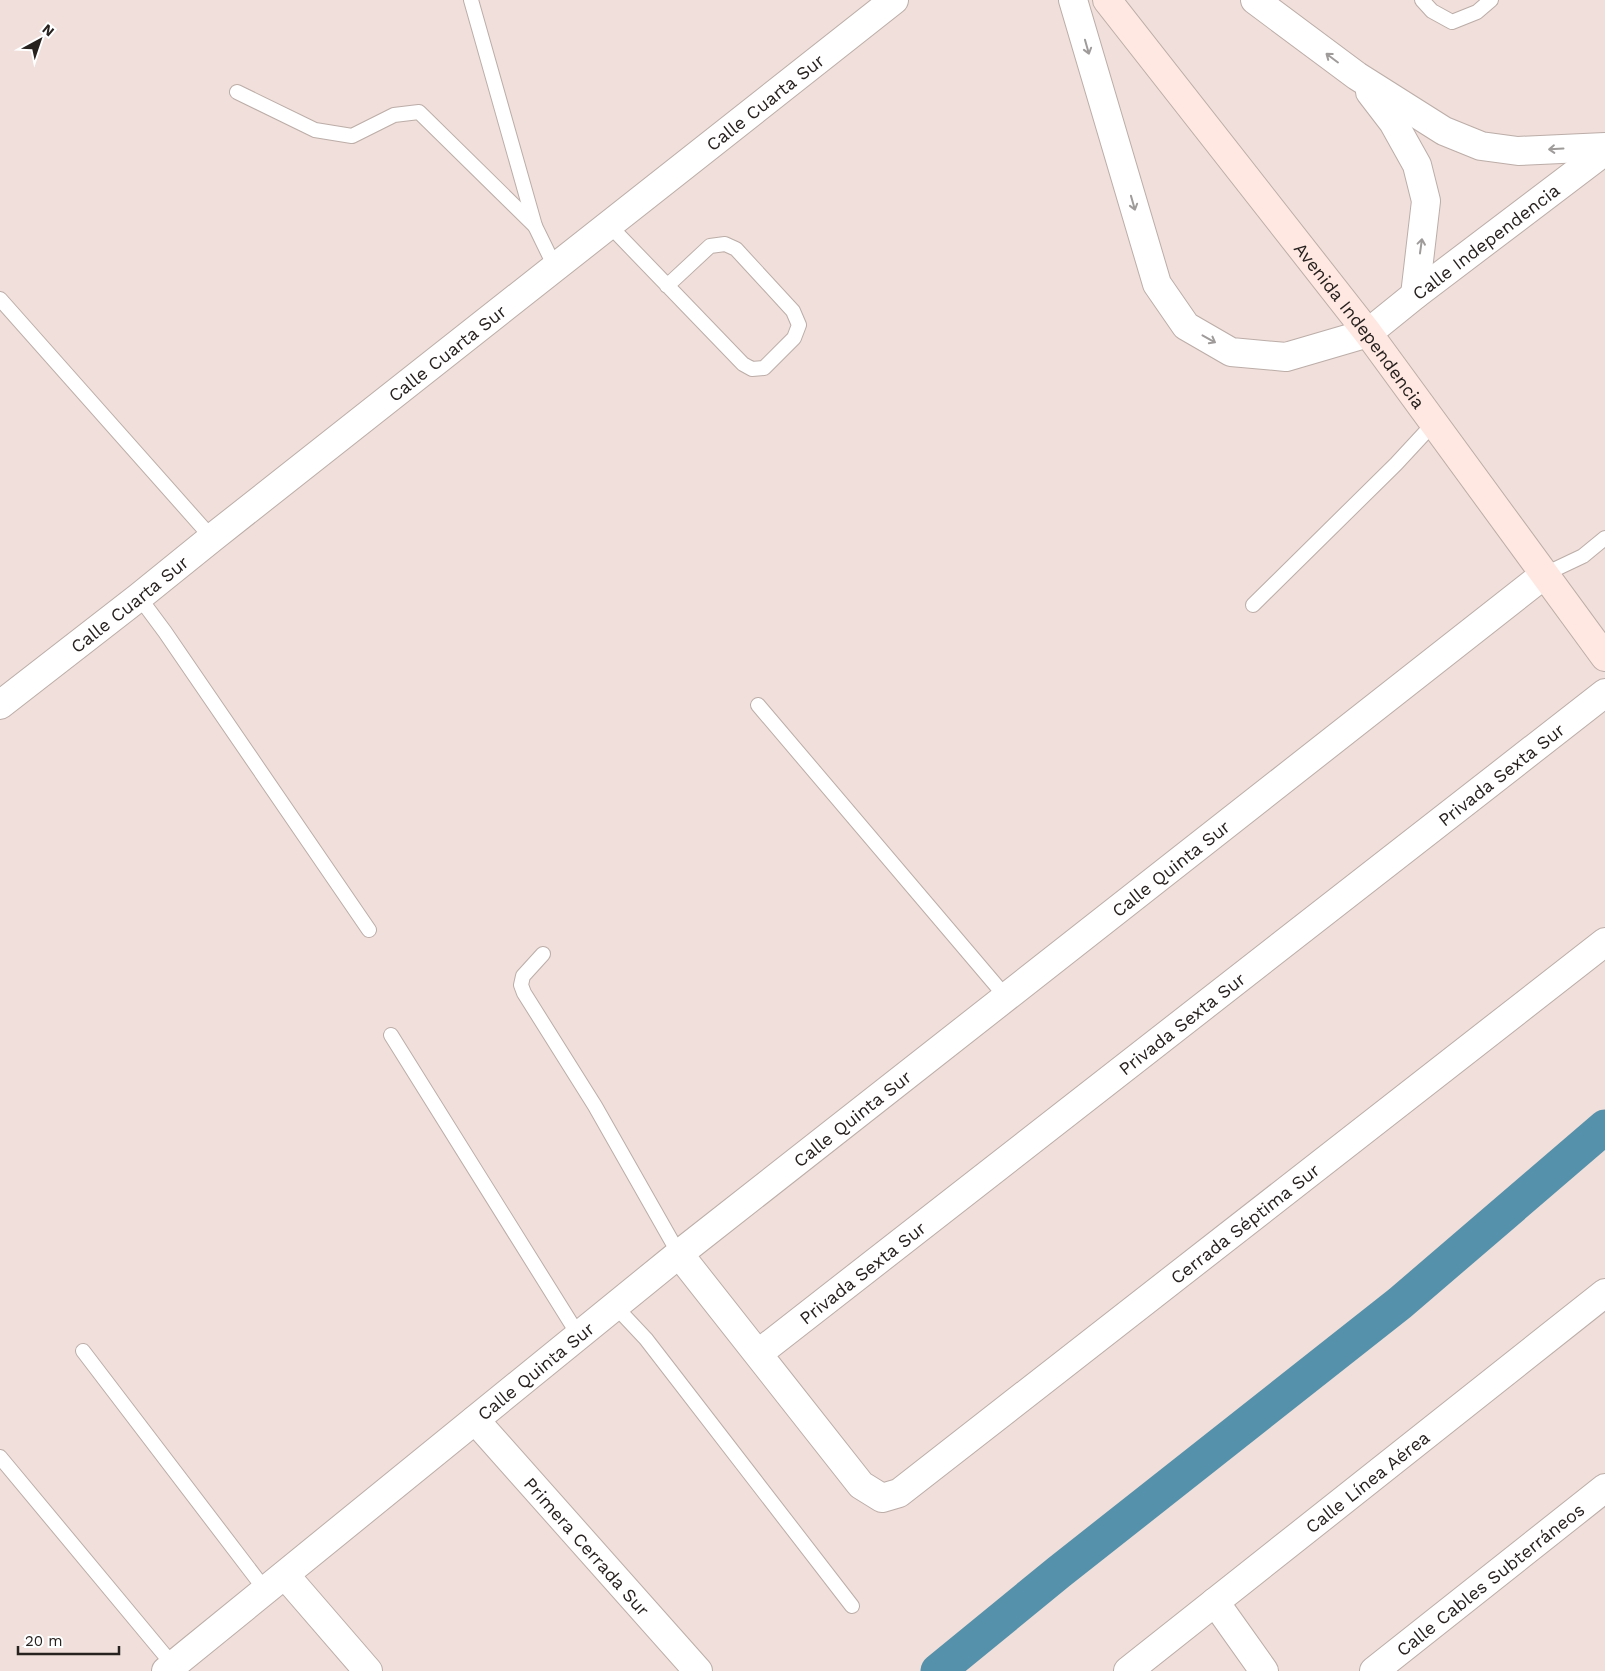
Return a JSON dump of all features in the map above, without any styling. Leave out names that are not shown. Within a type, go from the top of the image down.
[{"type":"main road","name":"Avenida Independencia","points":[[1107,0],[1368,333],[1605,658]]},
{"type":"street","name":"Calle Cuarta Sur","points":[[0,706],[894,0]]},
{"type":"street","points":[[1073,0],[1157,284],[1186,326],[1231,352],[1286,357],[1368,333]]},
{"type":"street","points":[[1255,0],[1356,76],[1444,131],[1481,146],[1518,151],[1605,147]]},
{"type":"street","points":[[1356,76],[1393,122],[1417,166],[1426,201],[1415,295]]},
{"type":"street","name":"Calle Independencia","points":[[1368,333],[1415,295],[1605,151]]},
{"type":"street","name":"Calle Quinta Sur","points":[[170,1668],[679,1254],[1545,574]]},
{"type":"street","name":"Privada Sexta Sur","points":[[759,1353],[1605,693]]},
{"type":"street","name":"Cerrada Séptima Sur","points":[[759,1353],[861,1485],[882,1498],[899,1493],[1605,942]]},
{"type":"street","points":[[679,1254],[759,1353]]},
{"type":"street","name":"Calle Línea Aérea","points":[[1128,1671],[1601,1303]]},
{"type":"street","name":"Primera Cerrada Sur","points":[[476,1420],[698,1671]]},
{"type":"street","name":"Calle Cables Subterráneos","points":[[1374,1671],[1605,1488]]},
{"type":"street","points":[[275,1583],[368,1671]]},
{"type":"street","points":[[1215,1602],[1264,1671]]},
{"type":"lane","points":[[471,0],[535,226],[555,267]]},
{"type":"lane","points":[[1422,0],[1432,11],[1452,22],[1478,12],[1491,0]]},
{"type":"lane","points":[[238,92],[315,130],[352,136],[394,115],[419,112],[535,226]]},
{"type":"lane","points":[[609,225],[666,286],[743,364],[752,369],[764,368],[794,338],[799,325],[793,311],[736,249],[725,244],[710,246],[666,286]]},
{"type":"lane","points":[[0,299],[212,538]]},
{"type":"lane","points":[[1253,605],[1396,464],[1434,423]]},
{"type":"lane","points":[[1545,574],[1583,556],[1605,538]]},
{"type":"lane","points":[[139,597],[165,632],[369,930]]},
{"type":"lane","points":[[758,705],[1006,997]]},
{"type":"lane","points":[[543,954],[523,976],[521,985],[524,993],[595,1106],[679,1254]]},
{"type":"lane","points":[[391,1035],[579,1336]]},
{"type":"lane","points":[[615,1306],[646,1339],[852,1606]]},
{"type":"lane","points":[[83,1350],[275,1583]]},
{"type":"lane","points":[[0,1458],[170,1668]]},
{"type":"waterway","points":[[938,1671],[1059,1572],[1400,1303],[1605,1127]]}]
